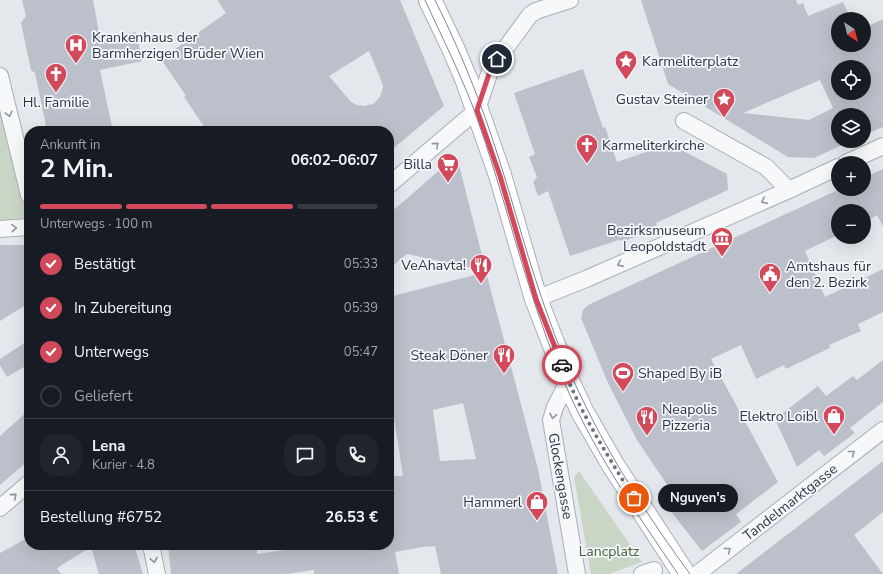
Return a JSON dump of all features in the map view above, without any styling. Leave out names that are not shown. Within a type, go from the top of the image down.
[{"type":"main road","points":[[430,0],[453,48],[477,110],[500,176],[536,299],[568,381],[583,413],[613,465],[684,574]]},
{"type":"street","points":[[394,181],[477,110],[491,68],[530,15],[536,11],[570,0]]},
{"type":"street","points":[[0,76],[24,174]]},
{"type":"street","points":[[684,122],[766,167],[789,190]]},
{"type":"street","points":[[861,156],[883,146]]},
{"type":"street","points":[[536,299],[586,279],[831,170]]},
{"type":"street","points":[[0,229],[24,227]]},
{"type":"street","name":"Glockengasse","points":[[568,381],[555,407],[551,420],[577,574]]},
{"type":"street","name":"Tandelmarktgasse","points":[[697,574],[883,430]]},
{"type":"street","points":[[0,508],[24,488]]},
{"type":"street","points":[[152,550],[157,574]]},
{"type":"green space","points":[[0,106],[24,203],[24,217],[0,221]]},
{"type":"green space","name":"Lancplatz","points":[[579,471],[642,562],[609,574],[591,574],[574,477]]},
{"type":"building","name":"Krankenhaus der Barmherzigen Brüder Wien","points":[[22,0],[93,0],[100,38],[136,32],[142,61],[100,70],[112,126],[46,126],[35,73],[31,70],[21,23],[26,16]]},
{"type":"building","points":[[217,0],[400,0],[444,106],[394,148],[394,126],[204,126],[184,97],[186,96],[161,59],[226,13]],"holes":[[[369,51],[383,87],[380,97],[373,104],[364,106],[357,105],[351,102],[329,76]]]},
{"type":"building","points":[[641,0],[796,0],[798,5],[803,3],[808,16],[843,2],[848,12],[831,12],[831,52],[871,52],[871,25],[883,19],[883,127],[871,132],[871,108],[833,108],[820,80],[743,113],[809,120],[831,109],[831,148],[836,148],[814,158],[788,157],[668,84]]},
{"type":"building","name":"Karmeliterkirche","points":[[583,69],[603,128],[605,127],[617,162],[666,145],[672,145],[727,174],[728,190],[656,223],[657,225],[637,234],[635,237],[624,241],[619,240],[570,256],[548,191],[538,196],[533,182],[537,177],[529,157],[535,154],[514,93]]},
{"type":"building","points":[[449,162],[459,165],[486,271],[407,254],[394,265],[394,210]]},
{"type":"building","points":[[883,169],[883,227],[877,215],[871,218],[871,204],[831,204],[831,238],[805,251],[825,297],[883,269],[883,312],[858,324],[861,331],[829,345],[830,348],[786,369],[784,365],[756,379],[741,345],[711,359],[778,482],[736,514],[741,522],[702,551],[666,505],[676,498],[637,440],[608,383],[581,318],[583,310],[588,305],[831,193],[831,196],[871,196],[871,175]]},
{"type":"building","points":[[0,245],[23,245],[24,306],[0,321]]},
{"type":"building","points":[[486,272],[538,469],[558,574],[441,574],[435,546],[428,546],[395,552],[399,574],[314,574],[314,570],[286,574],[171,574],[169,550],[257,550],[257,554],[284,550],[394,550],[394,476],[403,476],[394,418],[394,296]],"holes":[[[463,403],[476,459],[440,461],[433,410]]]},
{"type":"building","points":[[24,343],[24,367],[7,377],[0,365],[0,359]]},
{"type":"building","points":[[883,360],[883,402],[850,428],[855,433],[824,456],[819,450],[797,467],[775,419],[818,386],[826,396],[853,376],[857,380]]},
{"type":"building","points":[[24,414],[24,464],[0,485],[0,436]]},
{"type":"building","points":[[883,461],[883,512],[854,535],[883,574],[736,574]]},
{"type":"building","points":[[24,540],[24,550],[86,550],[57,568],[61,574],[0,574],[0,553]]},
{"type":"building","points":[[92,550],[136,550],[143,574],[99,574]]},
{"type":"tram line","points":[[425,0],[473,107],[536,307],[560,372],[584,425],[598,451],[645,526],[678,574]]},
{"type":"tram line","points":[[435,0],[470,76],[498,156],[541,296],[561,351],[576,385],[609,451],[648,514],[690,574]]},
{"type":"way so far","points":[[562,365],[583,413],[634,498]]},
{"type":"place","name":"Krankenhaus der Barmherzigen Brüder Wien","points":[[76,64]]},
{"type":"place","name":"Karmeliterplatz","points":[[626,80]]},
{"type":"place","name":"Hl. Familie","points":[[56,94]]},
{"type":"place","name":"Gustav Steiner","points":[[724,118]]},
{"type":"place","name":"Karmeliterkirche","points":[[587,164]]},
{"type":"place","name":"Billa","points":[[448,184]]},
{"type":"place","name":"Bezirksmuseum Leopoldstadt","points":[[722,258]]},
{"type":"place","name":"VeAhavta!","points":[[481,284]]},
{"type":"place","name":"Amtshaus für den 2. Bezirk","points":[[770,294]]},
{"type":"place","name":"Steak Döner","points":[[504,374]]},
{"type":"place","name":"Shaped By iB","points":[[623,392]]},
{"type":"place","name":"Neapolis Pizzeria","points":[[647,436]]},
{"type":"place","name":"Elektro Loibl","points":[[834,436]]},
{"type":"place","name":"Nguyen's","points":[[634,498]]},
{"type":"place","name":"Hammerl","points":[[537,522]]},
{"type":"route","points":[[497,59],[491,68],[477,110],[500,176],[536,299],[562,365]]}]
